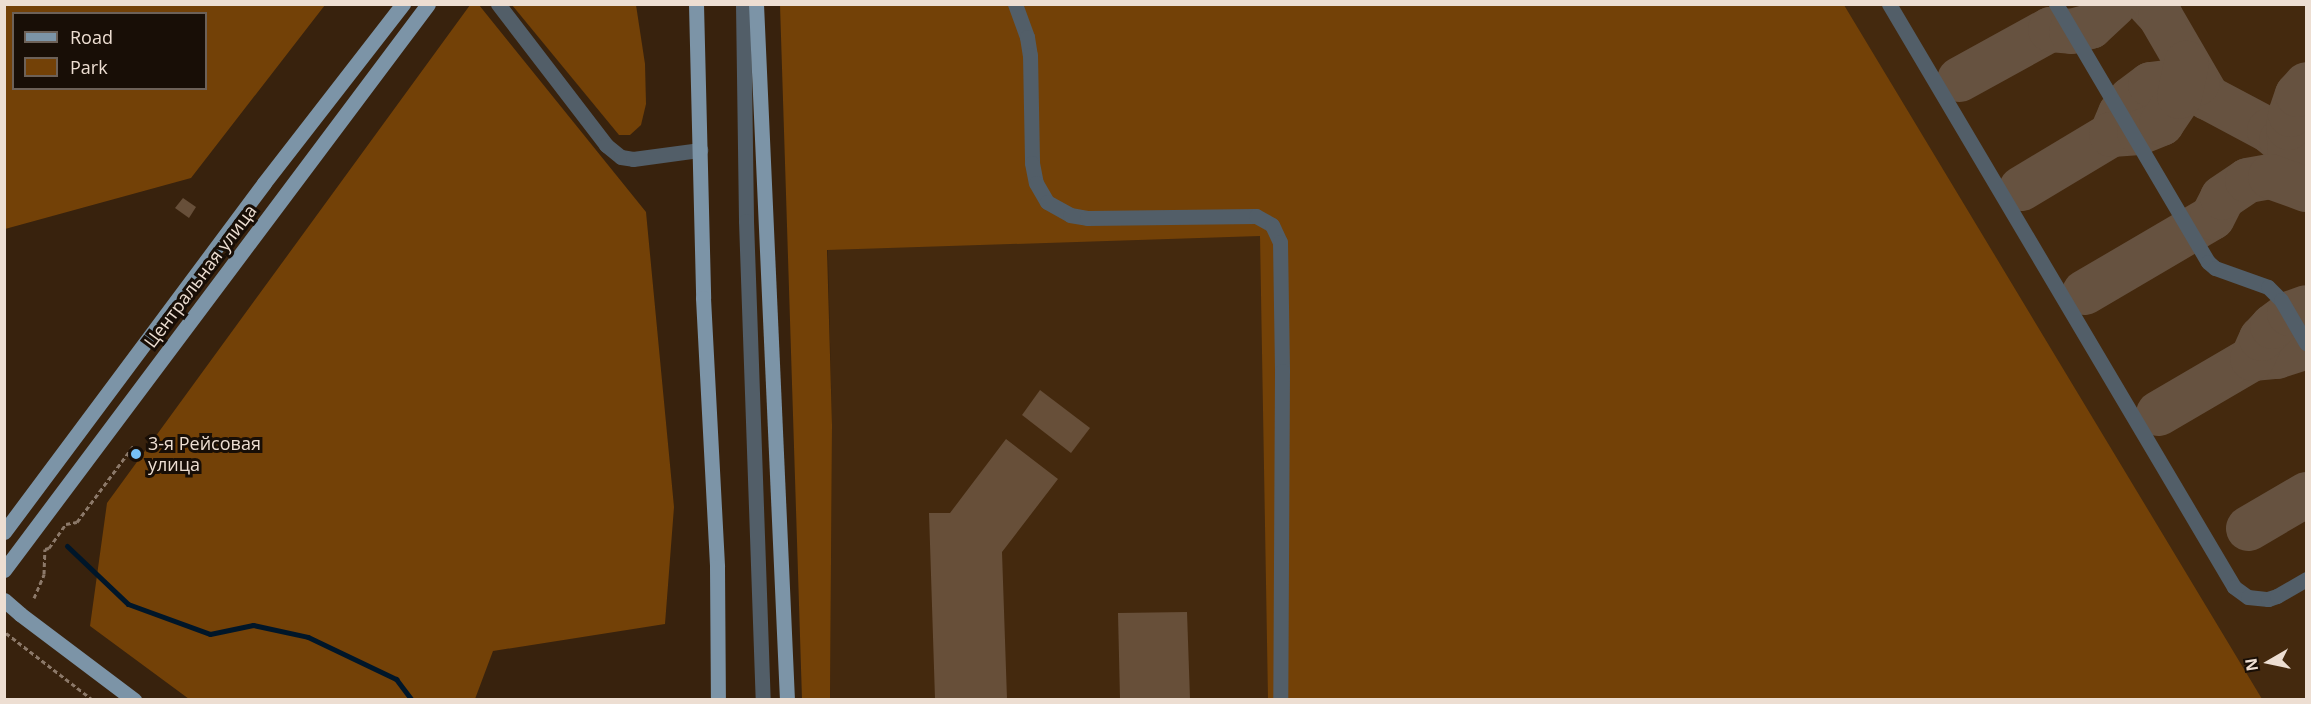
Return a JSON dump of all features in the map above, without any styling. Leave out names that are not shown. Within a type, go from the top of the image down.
[{"type":"main road","name":"Центральная улица","points":[[4,532],[264,183],[403,4]]},
{"type":"main road","name":"Центральная улица","points":[[4,570],[428,4]]},
{"type":"main road","points":[[696,4],[704,310],[717,567],[718,699]]},
{"type":"main road","points":[[756,4],[787,699]]},
{"type":"main road","points":[[4,600],[134,699]]},
{"type":"street","points":[[498,4],[606,145],[621,157],[633,159],[700,150]]},
{"type":"street","points":[[743,4],[746,221],[763,699]]},
{"type":"street","points":[[1015,4],[1027,37],[1030,55],[1032,163],[1036,183],[1047,202],[1070,214],[1087,218],[1256,216],[1272,225],[1280,242],[1282,371],[1280,699]]},
{"type":"street","points":[[1889,4],[2234,587],[2248,597],[2268,599],[2307,579]]},
{"type":"street","points":[[2056,4],[2208,262],[2216,268],[2268,286],[2281,300],[2307,343]]},
{"type":"path","points":[[34,598],[44,574],[45,549],[50,548],[66,524],[77,522],[134,445]]},
{"type":"path","points":[[4,635],[6,633],[93,699]]},
{"type":"shaded area","points":[[822,5],[2306,5],[2306,699],[830,699],[832,425]]},
{"type":"green space","points":[[5,4],[325,4],[191,178],[5,229]]},
{"type":"green space","points":[[470,5],[479,5],[646,212],[674,507],[665,624],[493,651],[475,699],[189,699],[90,626],[107,503]]},
{"type":"green space","points":[[512,5],[636,5],[645,64],[646,104],[641,125],[630,135],[619,135]]},
{"type":"green space","points":[[780,5],[1844,5],[2262,699],[1268,699],[1260,236],[827,250],[832,425],[830,699],[802,699]]},
{"type":"building","points":[[183,198],[196,207],[189,218],[175,208]]},
{"type":"building","points":[[1040,390],[1090,428],[1071,453],[1022,415]]},
{"type":"building","points":[[1006,439],[1058,479],[1002,552],[1007,699],[935,699],[929,513],[950,513]]},
{"type":"building","points":[[1187,612],[1190,699],[1120,699],[1118,613]]},
{"type":"waterway","points":[[67,546],[128,604],[210,634],[253,625],[308,637],[396,679],[412,700]]},
{"type":"taxiway","points":[[1959,79],[2050,29],[2071,31],[2090,26],[2114,4]]},
{"type":"taxiway","points":[[2149,4],[2160,16],[2207,97],[2269,130],[2281,140],[2306,178]]},
{"type":"taxiway","points":[[2021,188],[2111,134],[2139,132],[2161,123],[2179,96],[2186,63]]},
{"type":"taxiway","points":[[2111,134],[2120,113],[2130,99],[2150,84],[2184,80],[2197,83]]},
{"type":"taxiway","points":[[2290,153],[2288,127],[2290,114],[2297,94],[2306,84]]},
{"type":"taxiway","points":[[2084,292],[2212,217],[2222,197],[2247,180],[2270,176],[2306,189]]},
{"type":"taxiway","points":[[2158,413],[2252,358],[2261,338],[2272,326],[2289,313],[2306,307]]},
{"type":"taxiway","points":[[2252,358],[2276,356],[2306,346]]},
{"type":"taxiway","points":[[2248,528],[2306,494]]},
{"type":"place","name":"3-я Рейсовая улица","points":[[136,454]]}]
